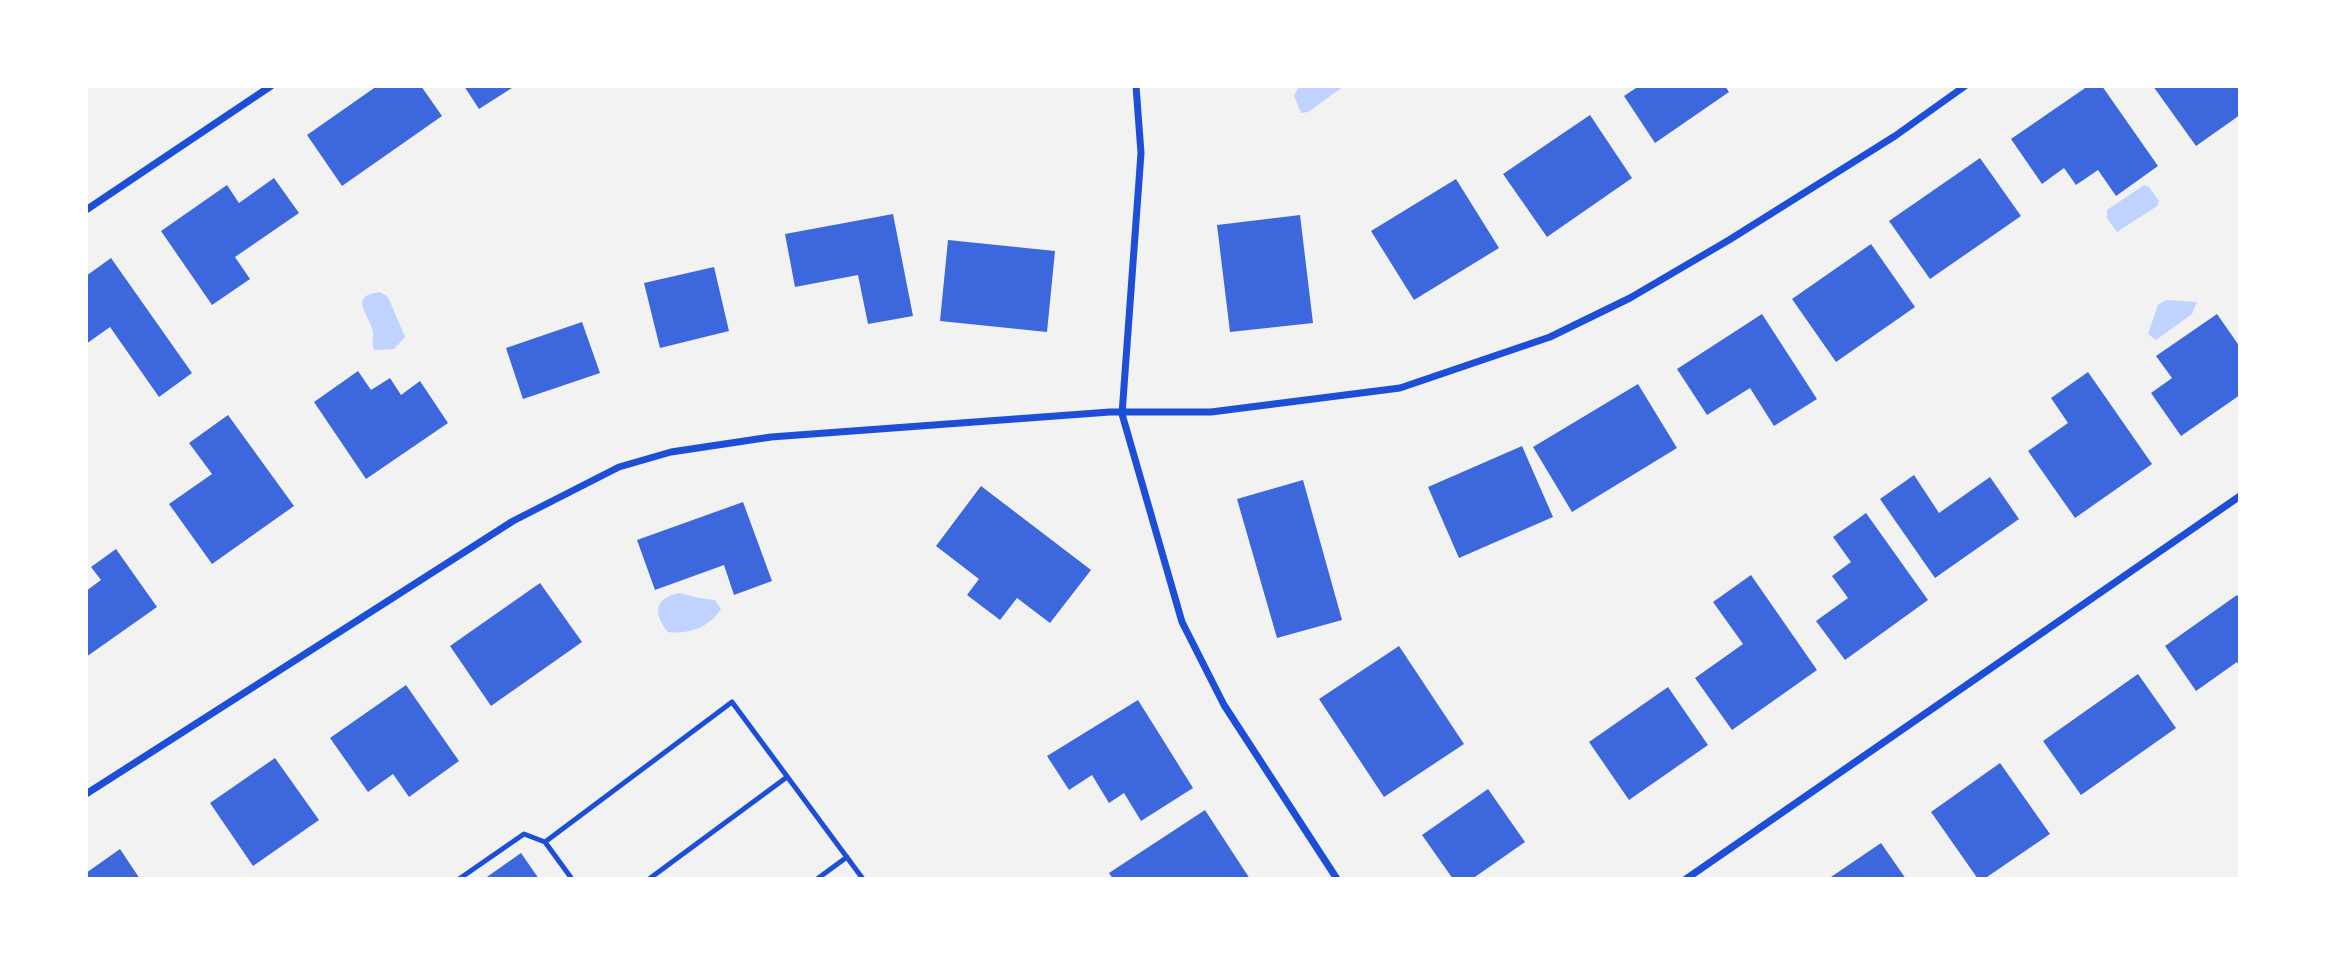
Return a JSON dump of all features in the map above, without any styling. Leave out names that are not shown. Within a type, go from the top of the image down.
[{"type":"street","points":[[86,210],[271,86]]},
{"type":"street","points":[[1136,86],[1141,153],[1122,414],[1182,622],[1224,705],[1337,879]]},
{"type":"street","points":[[86,794],[513,522],[619,467],[671,452],[771,437],[1110,412],[1211,412],[1400,388],[1550,337],[1630,298],[1729,240],[1895,136],[1965,86]]},
{"type":"street","points":[[1686,879],[2240,496]]},
{"type":"lane","points":[[545,842],[732,702],[863,879]]},
{"type":"lane","points":[[649,879],[787,777]]},
{"type":"lane","points":[[459,879],[524,834],[545,842],[572,879]]},
{"type":"lane","points":[[817,879],[847,857]]},
{"type":"water","points":[[1299,86],[1344,86],[1308,112],[1301,113],[1294,96]]},
{"type":"water","points":[[2144,185],[2149,187],[2159,201],[2157,206],[2117,232],[2107,218],[2107,210]]},
{"type":"water","points":[[380,292],[388,297],[405,337],[394,349],[374,350],[373,332],[363,308],[364,298]]},
{"type":"water","points":[[2166,300],[2197,302],[2192,314],[2156,340],[2148,334],[2158,305]]},
{"type":"water","points":[[679,593],[715,600],[721,609],[705,625],[683,632],[668,632],[660,619],[659,608],[665,599]]},
{"type":"building","points":[[377,86],[421,86],[442,116],[342,186],[307,135]]},
{"type":"building","points":[[464,86],[515,86],[479,109]]},
{"type":"building","points":[[1639,86],[1725,86],[1729,92],[1655,143],[1624,96]]},
{"type":"building","points":[[2088,86],[2102,86],[2158,166],[2116,196],[2098,170],[2076,185],[2064,168],[2042,184],[2011,139]]},
{"type":"building","points":[[2153,86],[2240,86],[2240,115],[2196,146]]},
{"type":"building","points":[[1590,115],[1632,178],[1547,237],[1503,174]]},
{"type":"building","points":[[1980,158],[2021,216],[1930,279],[1889,221]]},
{"type":"building","points":[[274,178],[299,213],[235,257],[250,279],[212,305],[161,231],[227,185],[239,203]]},
{"type":"building","points":[[1456,179],[1499,248],[1414,300],[1371,231]]},
{"type":"building","points":[[893,214],[913,316],[868,324],[858,275],[795,287],[785,234]]},
{"type":"building","points":[[1300,215],[1313,323],[1230,332],[1217,225]]},
{"type":"building","points":[[948,240],[1055,251],[1047,332],[940,321]]},
{"type":"building","points":[[1871,244],[1915,307],[1836,362],[1792,299]]},
{"type":"building","points":[[111,258],[192,373],[159,397],[110,327],[86,344],[86,276]]},
{"type":"building","points":[[714,267],[729,331],[660,348],[644,283]]},
{"type":"building","points":[[1762,314],[1817,399],[1774,426],[1750,388],[1707,415],[1677,369]]},
{"type":"building","points":[[2217,314],[2240,347],[2240,395],[2181,436],[2151,393],[2172,378],[2156,356]]},
{"type":"building","points":[[582,322],[600,373],[523,399],[506,348]]},
{"type":"building","points":[[358,371],[371,390],[390,378],[401,395],[420,381],[448,423],[366,479],[314,402]]},
{"type":"building","points":[[2088,372],[2152,464],[2075,518],[2028,451],[2068,423],[2051,398]]},
{"type":"building","points":[[1638,384],[1677,448],[1572,512],[1533,447]]},
{"type":"building","points":[[228,415],[294,506],[212,564],[169,504],[212,474],[189,443]]},
{"type":"building","points":[[1522,446],[1553,517],[1459,558],[1428,487]]},
{"type":"building","points":[[1914,475],[1939,513],[1990,477],[2019,519],[1935,578],[1880,499]]},
{"type":"building","points":[[1303,480],[1342,620],[1277,638],[1237,499]]},
{"type":"building","points":[[981,486],[1091,570],[1050,623],[1017,598],[1000,620],[967,595],[979,579],[936,546]]},
{"type":"building","points":[[743,502],[772,581],[734,595],[724,565],[655,590],[637,540]]},
{"type":"building","points":[[1866,513],[1928,600],[1845,660],[1816,621],[1848,598],[1832,576],[1851,562],[1833,537]]},
{"type":"building","points":[[116,549],[157,607],[86,657],[86,591],[101,580],[91,567]]},
{"type":"building","points":[[1751,575],[1817,670],[1732,730],[1695,678],[1743,644],[1713,602]]},
{"type":"building","points":[[540,583],[582,642],[491,706],[450,646]]},
{"type":"building","points":[[2237,595],[2240,599],[2240,667],[2237,662],[2196,691],[2165,646]]},
{"type":"building","points":[[1399,646],[1464,744],[1384,797],[1319,699]]},
{"type":"building","points":[[2138,674],[2176,728],[2081,795],[2043,741]]},
{"type":"building","points":[[406,685],[459,761],[409,797],[393,774],[368,792],[330,738]]},
{"type":"building","points":[[1668,687],[1708,745],[1629,800],[1589,742]]},
{"type":"building","points":[[1138,700],[1193,788],[1141,821],[1124,793],[1109,803],[1092,775],[1069,790],[1047,756]]},
{"type":"building","points":[[275,758],[319,820],[253,866],[210,803]]},
{"type":"building","points":[[2000,763],[2050,834],[1984,879],[1978,879],[1931,812]]},
{"type":"building","points":[[1488,789],[1525,842],[1472,879],[1453,879],[1422,835]]},
{"type":"building","points":[[1205,810],[1250,879],[1113,879],[1109,873]]},
{"type":"building","points":[[1881,843],[1906,879],[1828,879]]},
{"type":"building","points":[[120,849],[140,879],[86,879],[86,873]]},
{"type":"building","points":[[521,853],[539,879],[484,879]]}]
